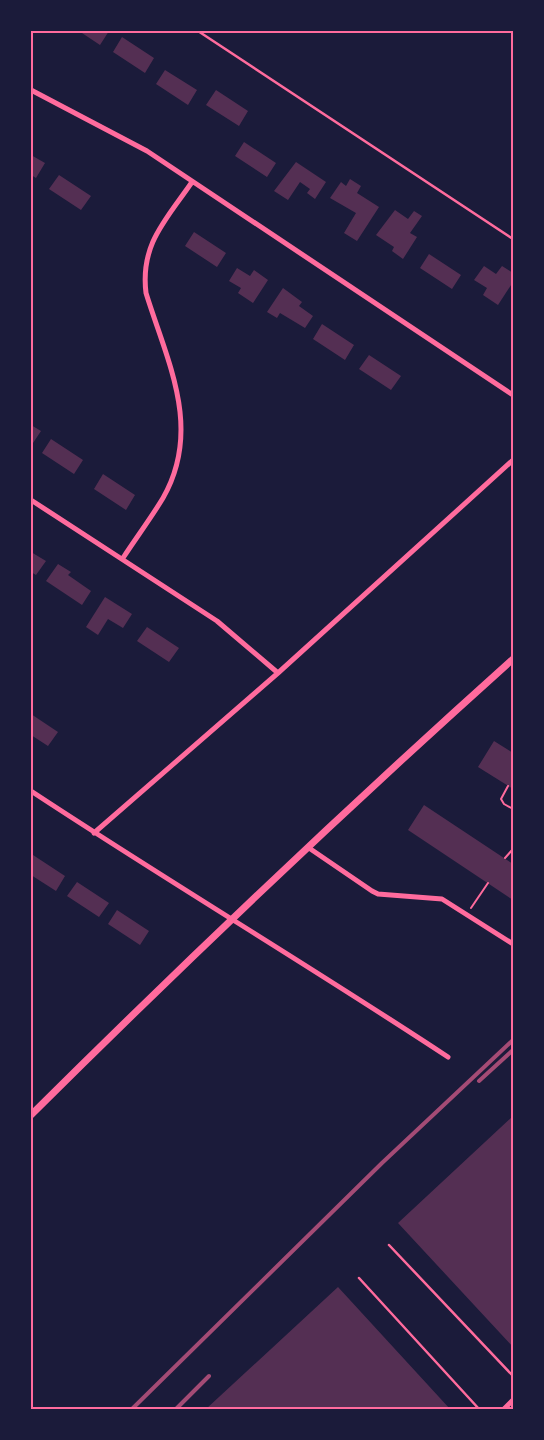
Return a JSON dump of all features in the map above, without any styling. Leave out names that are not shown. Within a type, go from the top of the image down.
[{"type":"main road","points":[[31,1115],[230,920],[309,848],[387,772],[513,659]]},
{"type":"street","points":[[31,90],[147,151],[513,395]]},
{"type":"street","points":[[123,558],[163,497],[178,459],[182,425],[180,404],[146,293],[144,274],[150,244],[192,182]]},
{"type":"street","points":[[94,833],[278,673],[513,460]]},
{"type":"street","points":[[31,500],[123,558],[217,621],[278,673]]},
{"type":"street","points":[[31,791],[230,920],[350,993],[448,1057]]},
{"type":"street","points":[[309,848],[378,894],[442,899],[466,916],[513,944]]},
{"type":"street","points":[[504,1409],[513,1400]]},
{"type":"lane","points":[[198,31],[513,239]]},
{"type":"lane","points":[[389,1245],[513,1376]]},
{"type":"lane","points":[[359,1278],[479,1409]]},
{"type":"path","points":[[508,786],[501,799],[504,804],[513,809]]},
{"type":"path","points":[[504,858],[513,849]]},
{"type":"path","points":[[466,916],[488,883]]},
{"type":"building","points":[[79,31],[109,31],[100,45]]},
{"type":"building","points":[[122,37],[154,58],[145,73],[113,52]]},
{"type":"building","points":[[165,70],[197,90],[188,105],[156,84]]},
{"type":"building","points":[[216,90],[248,111],[239,126],[206,105]]},
{"type":"building","points":[[244,142],[276,163],[267,177],[235,156]]},
{"type":"building","points":[[31,155],[45,163],[36,178],[31,175]]},
{"type":"building","points":[[296,162],[326,182],[315,199],[307,193],[310,189],[300,182],[288,200],[274,191]]},
{"type":"building","points":[[59,175],[91,196],[81,210],[49,189]]},
{"type":"building","points":[[350,179],[361,186],[357,193],[379,207],[357,241],[344,233],[356,213],[330,198],[341,182],[346,186]]},
{"type":"building","points":[[395,210],[408,219],[414,211],[422,216],[410,233],[417,237],[403,259],[392,251],[394,247],[376,235]]},
{"type":"building","points":[[194,232],[226,253],[217,267],[185,246]]},
{"type":"building","points":[[429,254],[461,275],[452,289],[420,268]]},
{"type":"building","points":[[484,266],[496,274],[502,266],[513,273],[513,282],[498,305],[483,295],[487,288],[474,280]]},
{"type":"building","points":[[237,268],[250,276],[254,270],[268,280],[253,303],[238,293],[241,288],[229,281]]},
{"type":"building","points":[[283,288],[302,302],[299,306],[313,316],[305,328],[280,313],[277,318],[267,312]]},
{"type":"building","points":[[322,324],[354,345],[345,360],[313,339]]},
{"type":"building","points":[[369,355],[401,376],[391,390],[359,369]]},
{"type":"building","points":[[31,425],[41,431],[31,446]]},
{"type":"building","points":[[51,439],[83,460],[74,474],[42,453]]},
{"type":"building","points":[[103,474],[135,495],[126,510],[94,489]]},
{"type":"building","points":[[31,552],[46,561],[36,575],[31,572]]},
{"type":"building","points":[[58,564],[71,572],[68,575],[91,591],[82,605],[46,581]]},
{"type":"building","points":[[105,597],[132,614],[123,628],[108,619],[98,635],[86,627]]},
{"type":"building","points":[[147,627],[179,648],[169,662],[137,641]]},
{"type":"building","points":[[31,714],[58,732],[48,746],[31,735]]},
{"type":"building","points":[[494,741],[513,753],[513,789],[478,767]]},
{"type":"building","points":[[424,805],[513,864],[513,900],[408,830]]},
{"type":"building","points":[[33,855],[65,876],[56,891],[31,875]]},
{"type":"building","points":[[77,882],[109,903],[99,917],[67,896]]},
{"type":"building","points":[[117,910],[149,931],[140,945],[108,924]]},
{"type":"building","points":[[513,1116],[513,1347],[398,1223]]},
{"type":"building","points":[[338,1287],[450,1409],[206,1409]]},
{"type":"railway","points":[[132,1409],[382,1163],[513,1040]]},
{"type":"railway","points":[[479,1081],[513,1050]]},
{"type":"railway","points":[[176,1409],[209,1376]]}]
